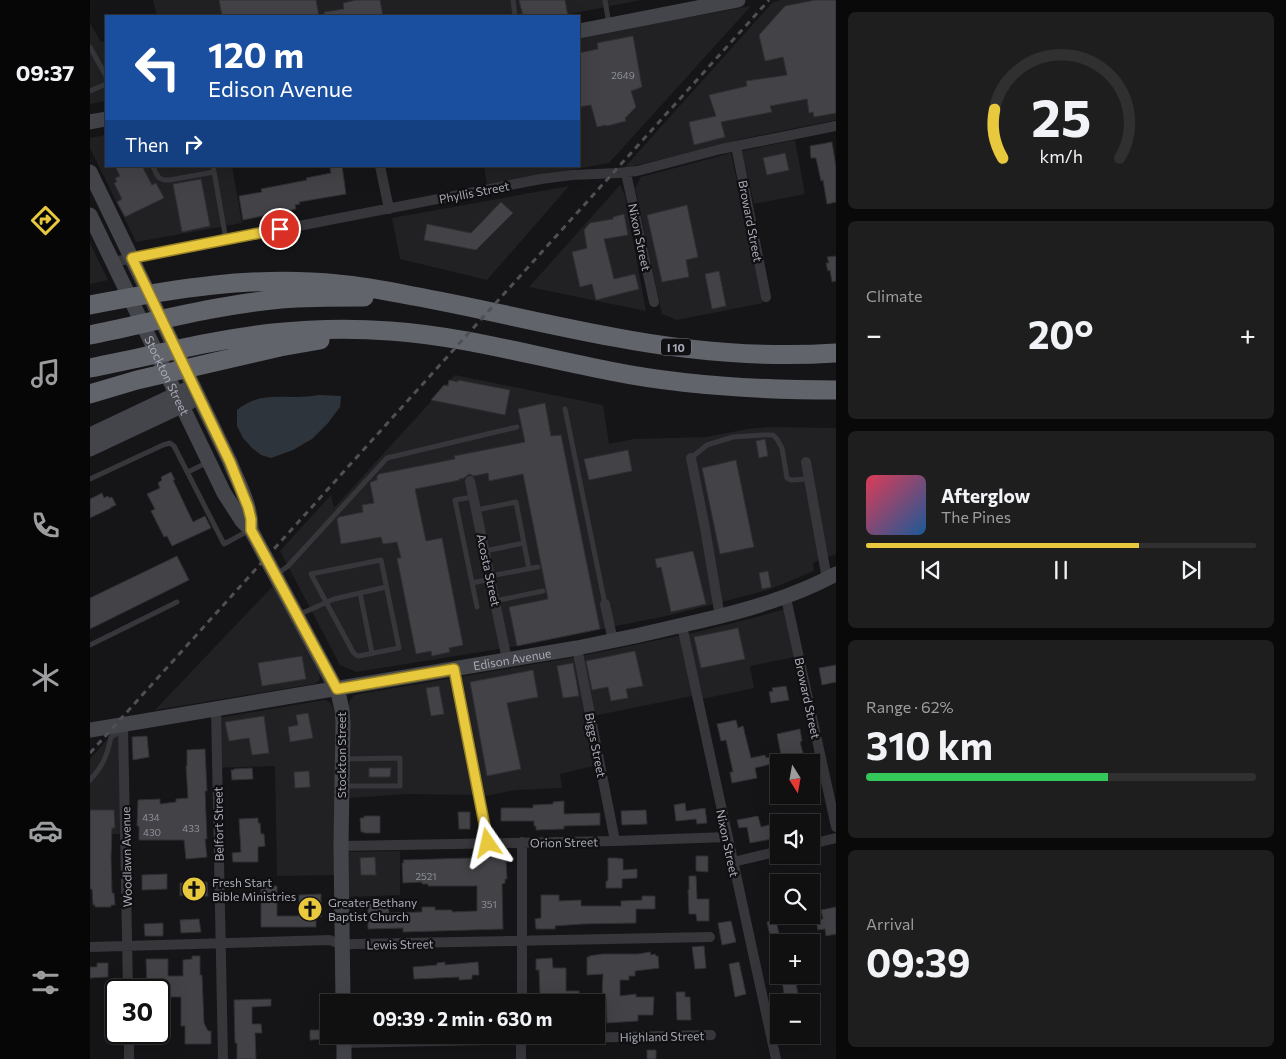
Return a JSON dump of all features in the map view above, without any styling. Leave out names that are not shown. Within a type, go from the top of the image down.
[{"type":"highway","name":"I 10","points":[[94,304],[183,288],[254,281],[306,281],[353,286],[448,302],[614,337],[683,348],[754,354],[836,353]]},
{"type":"highway","points":[[90,335],[254,302],[299,298],[373,297],[411,298],[448,302]]},
{"type":"highway","points":[[90,368],[210,343],[271,334],[323,330],[377,330],[419,334],[492,346],[611,372],[708,386],[755,389],[836,390]]},
{"type":"highway","points":[[90,394],[137,380],[280,347],[321,340],[378,334],[419,334]]},
{"type":"main road","points":[[580,30],[610,25],[698,4],[738,0]]},
{"type":"main road","points":[[90,122],[105,120]]},
{"type":"main road","name":"Stockton Street","points":[[90,172],[230,462],[248,507],[251,530]]},
{"type":"main road","name":"Stockton Street","points":[[90,215],[232,508],[251,530],[337,689],[342,714],[343,994]]},
{"type":"main road","points":[[90,450],[196,392]]},
{"type":"main road","points":[[90,434],[179,400]]},
{"type":"main road","name":"Edison Avenue","points":[[90,730],[123,729],[216,709],[613,641],[744,611],[786,598],[832,576]]},
{"type":"main road","points":[[344,1044],[344,1059]]},
{"type":"street","name":"Phyllis Street","points":[[113,262],[557,177],[626,173],[736,146],[836,126]]},
{"type":"street","name":"Broward Street","points":[[736,146],[766,297]]},
{"type":"street","points":[[380,167],[389,208]]},
{"type":"street","name":"Nixon Street","points":[[626,173],[654,302]]},
{"type":"street","points":[[691,458],[720,617]]},
{"type":"street","points":[[806,462],[832,576]]},
{"type":"street","name":"Acosta Street","points":[[470,481],[507,660]]},
{"type":"street","name":"Broward Street","points":[[786,598],[836,827]]},
{"type":"street","points":[[605,604],[613,641]]},
{"type":"street","name":"Nixon Street","points":[[682,626],[776,1059]]},
{"type":"street","name":"Biggs Street","points":[[577,648],[615,841]]},
{"type":"street","points":[[454,669],[488,843]]},
{"type":"street","name":"Belfort Street","points":[[216,709],[223,1059]]},
{"type":"street","name":"Woodlawn Avenue","points":[[123,729],[128,979]]},
{"type":"street","name":"Orion Street","points":[[341,846],[727,837]]},
{"type":"street","points":[[820,842],[836,838]]},
{"type":"street","points":[[522,842],[522,994]]},
{"type":"street","points":[[732,862],[770,853]]},
{"type":"street","name":"Lewis Street","points":[[90,947],[330,940],[342,945],[710,937]]},
{"type":"street","name":"Highland Street","points":[[605,1036],[711,1035]]},
{"type":"street","points":[[129,1044],[130,1059]]},
{"type":"street","points":[[521,1044],[521,1059]]},
{"type":"lane","points":[[513,0],[515,15]]},
{"type":"lane","points":[[604,0],[610,25]]},
{"type":"lane","points":[[90,47],[105,74]]},
{"type":"lane","points":[[90,90],[105,84]]},
{"type":"lane","points":[[153,167],[159,179],[164,180],[214,169],[226,240]]},
{"type":"lane","points":[[565,409],[605,604]]},
{"type":"lane","points":[[276,575],[288,566],[387,458],[517,428]]},
{"type":"lane","points":[[691,458],[707,445],[733,438],[773,435],[782,448],[787,478],[791,480],[809,479]]},
{"type":"lane","points":[[90,479],[168,443],[174,446],[224,544],[251,530]]},
{"type":"lane","points":[[188,472],[209,462]]},
{"type":"lane","points":[[474,497],[455,500],[476,607]]},
{"type":"lane","points":[[476,510],[516,502],[529,569]]},
{"type":"lane","points":[[485,551],[524,544]]},
{"type":"lane","points":[[381,560],[399,648],[359,656],[354,654],[326,602],[311,574],[381,560]]},
{"type":"lane","points":[[472,583],[538,567]]},
{"type":"lane","points":[[297,615],[326,602],[386,587]]},
{"type":"lane","points":[[495,601],[543,591]]},
{"type":"lane","points":[[360,593],[372,653]]},
{"type":"lane","points":[[90,645],[177,602]]},
{"type":"lane","points":[[90,780],[100,769],[107,754],[111,737],[123,729]]},
{"type":"lane","points":[[342,759],[400,758],[400,786],[342,786]]},
{"type":"shaded area","points":[[153,0],[641,0],[565,15],[157,15]]},
{"type":"shaded area","points":[[781,0],[836,0],[836,120],[741,139],[624,168],[773,2]]},
{"type":"shaded area","points":[[751,6],[609,163],[487,185],[484,167],[580,167],[580,37]]},
{"type":"shaded area","points":[[90,23],[101,42],[105,41],[105,101],[90,104]]},
{"type":"shaded area","points":[[105,135],[105,167],[232,167],[242,223],[136,242],[90,148],[90,138]]},
{"type":"shaded area","points":[[795,140],[805,194],[754,204],[742,151]]},
{"type":"shaded area","points":[[731,153],[763,303],[677,320],[662,314],[635,188],[641,177]]},
{"type":"shaded area","points":[[620,185],[625,196],[646,311],[529,287]]},
{"type":"shaded area","points":[[569,186],[487,280],[400,259],[392,218]]},
{"type":"shaded area","points":[[90,243],[108,280],[90,284]]},
{"type":"shaded area","points":[[455,375],[603,405],[609,444],[633,439],[706,437],[769,427],[836,428],[836,554],[813,563],[814,571],[768,590],[671,615],[517,646],[356,672],[340,665],[280,551],[331,495],[334,508]]},
{"type":"shaded area","points":[[341,396],[340,407],[328,423],[312,439],[293,450],[271,458],[261,455],[243,438],[237,426],[237,410],[252,401],[272,397]]},
{"type":"shaded area","points":[[273,586],[319,673],[319,681],[314,684],[155,710]]},
{"type":"shaded area","points":[[785,609],[795,657],[750,666],[754,688],[693,701],[692,696],[588,717],[597,765],[560,774],[562,788],[515,790],[486,796],[408,794],[349,798],[349,702],[354,695],[576,657],[697,632]]},
{"type":"shaded area","points":[[324,700],[331,704],[336,722],[336,875],[277,876],[275,766],[212,768],[212,719]]},
{"type":"shaded area","points":[[119,735],[121,834],[90,835],[90,759],[110,736]]},
{"type":"shaded area","points":[[400,851],[400,895],[349,897],[348,852]]},
{"type":"building","points":[[219,0],[316,0],[319,15],[222,15]]},
{"type":"building","points":[[356,0],[380,0],[383,15],[325,15],[324,12],[344,9],[343,3]]},
{"type":"building","points":[[519,0],[565,0],[568,15],[523,15]]},
{"type":"building","points":[[815,0],[836,0],[836,113],[814,117],[813,112],[809,113],[807,99],[770,106],[772,112],[721,122],[725,137],[694,145],[689,122],[716,116],[709,95],[747,86],[746,81],[787,75],[783,57],[765,61],[759,35],[785,6]]},
{"type":"building","points":[[633,36],[642,87],[631,91],[636,107],[625,118],[626,121],[597,127],[591,105],[580,107],[580,53],[598,49],[597,43]]},
{"type":"building","points":[[832,142],[836,167],[836,202],[827,204],[823,180],[821,181],[816,158],[811,158],[810,146]]},
{"type":"building","points":[[785,153],[789,170],[767,175],[763,158]]},
{"type":"building","points":[[116,167],[143,167],[152,185],[156,183],[164,198],[125,217],[117,202],[122,199],[114,183],[117,182],[115,178],[120,176]]},
{"type":"building","points":[[342,167],[346,194],[299,202],[300,204],[295,205],[296,209],[243,220],[239,196],[262,192],[261,189],[331,173],[330,168]]},
{"type":"building","points":[[201,179],[210,226],[182,232],[173,184]]},
{"type":"building","points":[[501,202],[513,213],[476,250],[424,240],[427,224],[471,233]]},
{"type":"building","points":[[687,205],[698,257],[686,260],[689,277],[662,282],[647,215]]},
{"type":"building","points":[[624,214],[628,235],[604,239],[614,279],[635,274],[639,289],[596,300],[592,284],[580,287],[572,252],[587,248],[584,230],[590,223],[613,219],[613,217]]},
{"type":"building","points":[[836,256],[836,281],[832,282],[830,270],[828,271],[826,263],[829,263],[827,257]]},
{"type":"building","points":[[719,271],[726,306],[712,309],[705,274]]},
{"type":"building","points":[[449,380],[510,390],[505,415],[431,400],[444,385],[448,386]]},
{"type":"building","points":[[545,403],[551,436],[561,435],[600,629],[517,646],[509,607],[548,599],[523,474],[489,481],[488,473],[474,476],[469,474],[460,480],[415,489],[426,541],[442,538],[463,645],[449,648],[450,652],[432,656],[431,651],[416,654],[397,558],[401,558],[397,542],[383,544],[381,537],[341,544],[337,519],[363,512],[362,505],[374,503],[370,483],[377,480],[379,474],[455,459],[454,456],[525,442],[518,409]]},
{"type":"building","points":[[765,439],[768,456],[759,458],[756,441]]},
{"type":"building","points":[[628,450],[632,471],[589,480],[584,459]]},
{"type":"building","points":[[736,460],[754,547],[720,554],[702,468]]},
{"type":"building","points":[[171,472],[193,522],[205,516],[211,528],[172,546],[167,536],[164,537],[151,511],[155,509],[147,494],[160,488],[158,483],[162,480],[161,477]]},
{"type":"building","points":[[102,493],[104,498],[112,497],[116,505],[90,518],[90,499]]},
{"type":"building","points":[[693,551],[706,604],[671,612],[661,567],[657,568],[655,559]]},
{"type":"building","points":[[177,556],[189,580],[90,629],[90,598]]},
{"type":"building","points":[[768,571],[771,587],[762,589],[759,573]]},
{"type":"building","points":[[738,628],[745,659],[701,668],[694,637]]},
{"type":"building","points":[[635,651],[643,686],[626,689],[628,698],[611,701],[608,687],[592,690],[586,661]]},
{"type":"building","points":[[302,656],[306,679],[262,686],[258,663]]},
{"type":"building","points":[[573,663],[579,696],[563,698],[557,666]]},
{"type":"building","points":[[836,665],[836,682],[822,685],[819,668]]},
{"type":"building","points":[[533,670],[538,697],[507,703],[521,769],[487,776],[470,682]]},
{"type":"building","points":[[439,686],[444,714],[431,716],[426,688]]},
{"type":"building","points":[[786,686],[789,700],[771,703],[769,692],[773,691],[772,688]]},
{"type":"building","points":[[308,713],[313,738],[290,742],[288,727],[298,725],[296,715]]},
{"type":"building","points":[[264,716],[269,753],[252,755],[249,738],[229,741],[225,722]]},
{"type":"building","points":[[736,720],[738,728],[743,726],[751,758],[765,755],[766,758],[770,757],[770,764],[755,768],[757,778],[732,783],[730,772],[733,772],[726,740],[721,741],[717,724]]},
{"type":"building","points":[[800,729],[802,741],[800,742],[803,754],[781,754],[777,734]]},
{"type":"building","points":[[147,736],[149,757],[133,760],[132,737]]},
{"type":"building","points":[[205,749],[207,839],[205,839],[207,857],[186,859],[184,840],[139,840],[139,826],[137,826],[138,800],[160,799],[160,804],[176,802],[176,799],[188,798],[187,750]]},
{"type":"building","points":[[252,768],[253,779],[232,780],[231,770]]},
{"type":"building","points":[[369,768],[391,768],[390,777],[369,777]]},
{"type":"building","points":[[309,771],[310,787],[295,788],[294,772]]},
{"type":"building","points":[[564,801],[564,814],[600,813],[600,825],[564,826],[564,829],[536,830],[534,821],[501,821],[501,808],[533,808],[533,805],[553,804],[553,802]]},
{"type":"building","points":[[685,803],[686,811],[705,808],[707,823],[697,824],[696,819],[676,821],[674,805]]},
{"type":"building","points":[[90,810],[114,810],[115,828],[112,828],[111,858],[112,893],[114,893],[115,905],[111,905],[111,907],[95,907],[93,905],[92,889],[90,889]]},
{"type":"building","points":[[646,810],[647,824],[622,825],[621,811]]},
{"type":"building","points":[[458,812],[470,812],[470,829],[459,829]]},
{"type":"building","points":[[364,816],[380,816],[380,833],[361,832],[360,818],[364,818]]},
{"type":"building","points":[[758,816],[761,827],[769,825],[770,839],[750,843],[747,827],[739,828],[737,820]]},
{"type":"building","points":[[258,818],[261,834],[264,834],[265,846],[258,847],[258,862],[233,862],[232,853],[241,852],[239,819]]},
{"type":"building","points":[[696,856],[708,856],[708,872],[696,871]]},
{"type":"building","points":[[375,857],[376,875],[361,875],[360,858]]},
{"type":"building","points":[[505,857],[507,879],[502,884],[503,929],[403,932],[403,928],[368,929],[368,900],[388,900],[389,913],[422,912],[422,907],[435,907],[435,910],[452,910],[452,912],[477,911],[477,886],[428,886],[428,884],[422,884],[422,882],[403,883],[403,860]]},
{"type":"building","points":[[608,858],[623,859],[623,870],[637,869],[637,878],[622,879],[622,888],[606,888],[606,881],[608,881]]},
{"type":"building","points":[[167,874],[167,889],[142,890],[142,875]]},
{"type":"building","points":[[689,876],[696,876],[697,899],[709,899],[709,921],[697,921],[696,914],[689,914]]},
{"type":"building","name":"Fresh Start Bible Ministries","points":[[207,882],[208,896],[180,896],[180,883]]},
{"type":"building","name":"Greater Bethany Baptist Church","points":[[261,886],[277,886],[277,916],[299,916],[299,895],[321,894],[321,917],[316,917],[316,927],[261,927]]},
{"type":"building","points":[[541,895],[559,895],[559,901],[581,900],[581,906],[621,906],[621,901],[642,900],[642,896],[655,896],[655,909],[636,909],[636,923],[582,924],[555,926],[555,929],[536,929],[535,919],[541,918]]},
{"type":"building","points":[[836,907],[836,934],[826,936],[825,929],[818,930],[817,924],[820,924],[820,919],[823,919],[821,910]]},
{"type":"building","points":[[199,919],[201,932],[181,933],[180,920]]},
{"type":"building","points":[[731,921],[736,942],[722,945],[718,923]]},
{"type":"building","points":[[767,922],[777,924],[779,934],[770,934],[770,936]]},
{"type":"building","points":[[163,923],[163,936],[145,936],[144,924]]},
{"type":"building","points":[[704,946],[706,968],[695,969],[692,947]]},
{"type":"building","points":[[650,952],[651,955],[655,954],[658,956],[659,968],[635,971],[635,976],[629,976],[629,980],[620,980],[620,996],[636,994],[636,997],[654,997],[653,1015],[638,1015],[638,1021],[607,1023],[606,997],[605,994],[602,994],[603,974],[587,975],[587,957],[602,954]]},
{"type":"building","points":[[192,956],[200,956],[204,1023],[208,1031],[211,1031],[211,1044],[185,1044],[185,1026],[181,1026],[181,997],[170,997],[170,979],[147,979],[146,959],[168,959],[168,976],[183,976],[183,960],[192,959]]},
{"type":"building","points":[[552,958],[553,968],[566,968],[566,991],[579,991],[579,994],[540,994],[539,970],[536,970],[536,959]]},
{"type":"building","points":[[445,962],[445,965],[478,962],[479,975],[472,975],[472,979],[459,980],[459,977],[414,979],[413,967],[437,965],[437,963]]},
{"type":"building","points":[[739,962],[746,994],[735,997],[729,964]]},
{"type":"building","points":[[97,963],[108,963],[108,977],[90,978],[90,967],[97,967]]},
{"type":"building","points":[[782,984],[796,984],[798,994],[780,994],[784,993]]},
{"type":"building","points":[[676,992],[685,992],[685,997],[690,997],[691,1020],[677,1020]]},
{"type":"building","points":[[271,999],[271,1006],[252,1007],[252,1024],[261,1024],[262,1033],[255,1033],[256,1059],[237,1059],[234,1000]]},
{"type":"building","points":[[310,1030],[320,1030],[320,1039],[310,1040]]},
{"type":"building","points":[[647,1050],[656,1050],[656,1059],[647,1059]]},
{"type":"railway","points":[[90,753],[769,0]]},
{"type":"place","name":"Fresh Start Bible Ministries","points":[[194,889]]},
{"type":"place","name":"Greater Bethany Baptist Church","points":[[310,909]]},
{"type":"route","points":[[280,229],[132,258],[230,462],[248,507],[251,530],[337,689],[454,669],[488,843]]}]
